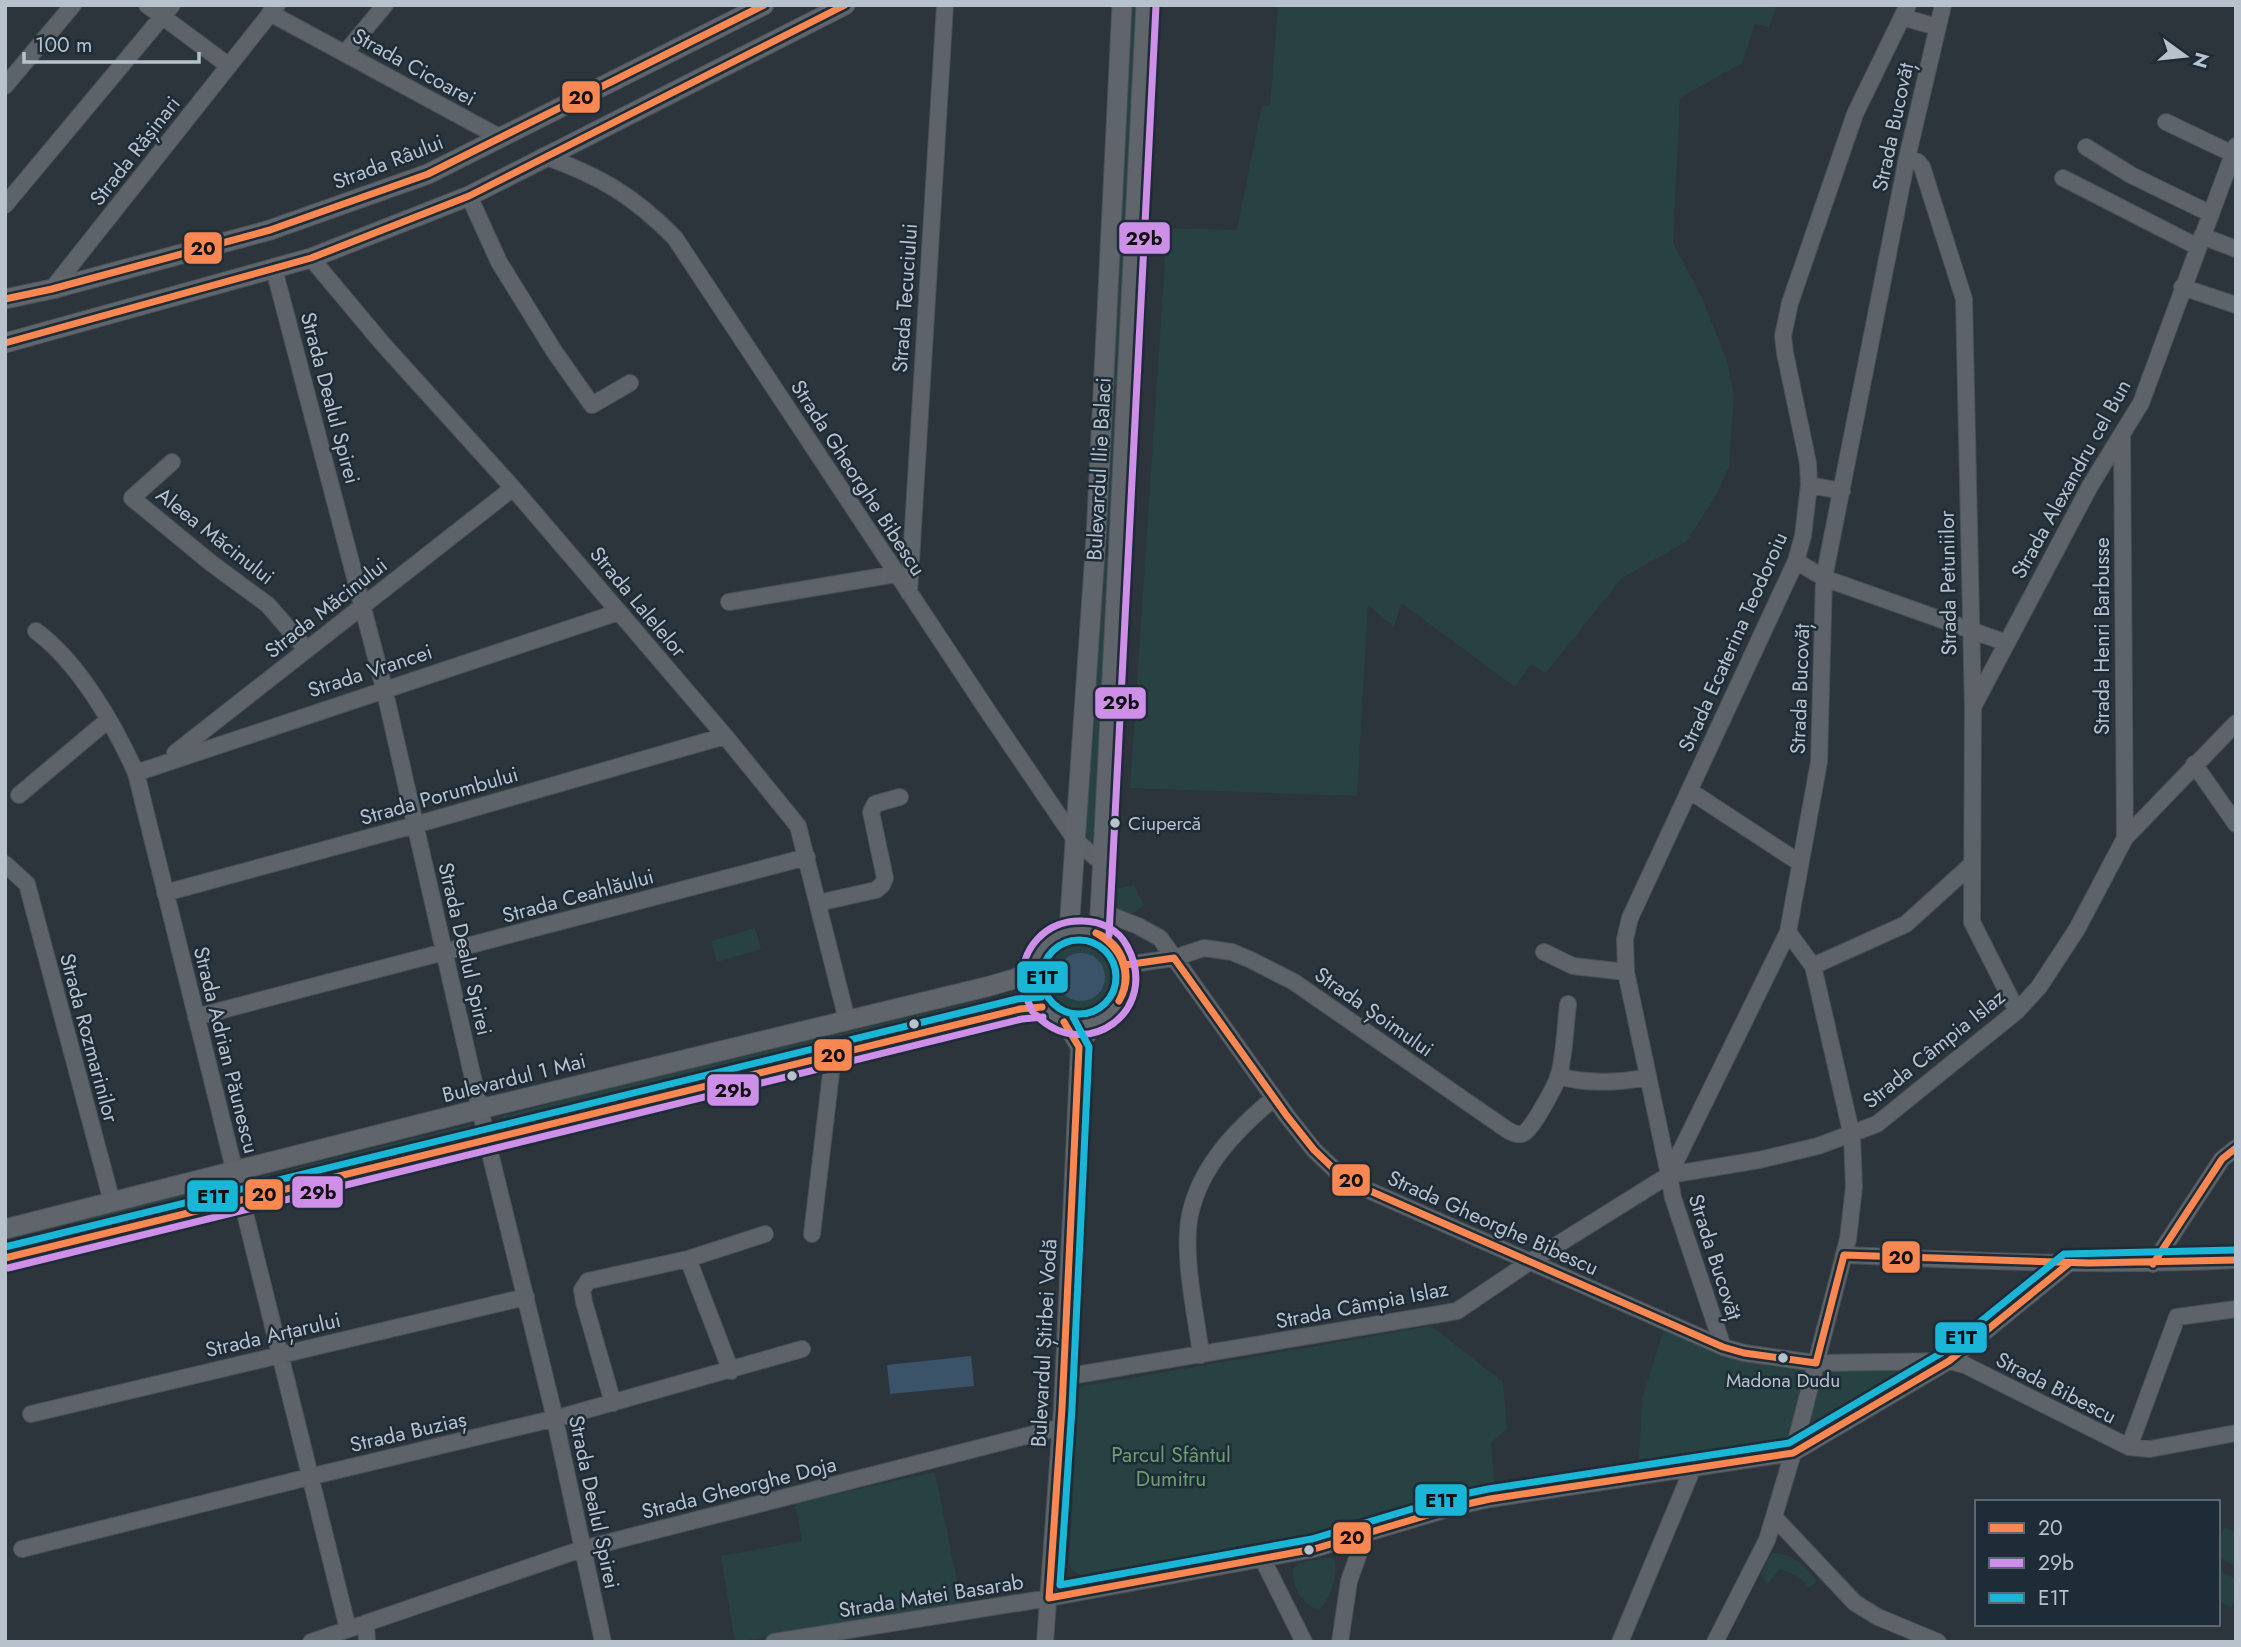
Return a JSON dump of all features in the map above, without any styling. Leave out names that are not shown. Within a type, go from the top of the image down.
[{"type":"main road","points":[[5,343],[311,258],[469,196],[845,5]]},
{"type":"main road","name":"Bulevardul Ilie Balaci","points":[[1069,931],[1096,538],[1122,5]]},
{"type":"main road","name":"Bulevardul Ilie Balaci","points":[[1099,934],[1146,5]]},
{"type":"main road","name":"Strada Râului","points":[[5,299],[52,289],[270,230],[428,174],[748,8]]},
{"type":"main road","points":[[1076,850],[1102,863]]},
{"type":"main road","points":[[1069,931],[1099,934],[1115,947],[1125,965],[1124,992],[1118,1004],[1098,1021],[1075,1025],[1064,1022],[1042,1007],[1034,990],[1032,971],[1041,950],[1058,935],[1069,931]]},
{"type":"main road","name":"Bulevardul 1 Mai","points":[[5,1229],[985,987],[1032,971]]},
{"type":"main road","points":[[5,1258],[1020,1009],[1042,1007]]},
{"type":"street","points":[[5,86],[73,5]]},
{"type":"street","points":[[147,5],[168,11],[229,66]]},
{"type":"street","points":[[345,53],[385,5]]},
{"type":"street","name":"Strada Tecuciului","points":[[909,593],[945,5]]},
{"type":"street","name":"Strada Bucovăț","points":[[1723,1347],[1673,1198],[1669,1175],[1788,932],[1819,762],[1824,578],[1907,158],[1943,5]]},
{"type":"street","name":"Strada Cicoarei","points":[[274,9],[345,53],[501,138]]},
{"type":"street","name":"Strada Rășinari","points":[[52,289],[274,9]]},
{"type":"street","points":[[5,205],[168,11]]},
{"type":"street","points":[[1905,11],[1937,27]]},
{"type":"street","name":"Strada Ecaterina Teodoroiu","points":[[1669,1175],[1626,971],[1625,939],[1630,918],[1796,561],[1803,536],[1808,463],[1785,353],[1785,324],[1855,114],[1905,11]]},
{"type":"street","points":[[2166,122],[2234,150]]},
{"type":"street","points":[[2087,146],[2131,175],[2211,214]]},
{"type":"street","name":"Strada Alexandru cel Bun","points":[[1973,707],[2090,486],[2141,403],[2200,241],[2232,173],[2234,150]]},
{"type":"street","name":"Strada Gheorghe Bibescu","points":[[544,156],[580,169],[617,189],[648,210],[676,239],[1076,850]]},
{"type":"street","name":"Strada Petuniilor","points":[[1907,158],[1918,162],[1922,167],[1964,299],[1973,707],[1972,922],[2017,1011]]},
{"type":"street","points":[[2063,177],[2200,241],[2236,249]]},
{"type":"street","points":[[469,196],[499,262],[554,351],[592,405],[630,383]]},
{"type":"street","name":"Strada Lalelelor","points":[[311,258],[382,343],[513,488],[725,736],[798,826],[847,1020]]},
{"type":"street","name":"Strada Dealul Spirei","points":[[274,269],[384,688],[480,1110],[554,1418],[603,1642]]},
{"type":"street","points":[[2182,287],[2236,305]]},
{"type":"street","name":"Strada Henri Barbusse","points":[[2122,434],[2125,838]]},
{"type":"street","name":"Aleea Măcinului","points":[[172,462],[132,498],[268,605],[306,649]]},
{"type":"street","points":[[1808,485],[1842,491]]},
{"type":"street","name":"Strada Măcinului","points":[[165,761],[513,488]]},
{"type":"street","points":[[1096,538],[1118,538]]},
{"type":"street","points":[[1796,561],[1824,578],[2007,643]]},
{"type":"street","points":[[729,602],[896,574]]},
{"type":"street","name":"Strada Vrancei","points":[[136,772],[618,612]]},
{"type":"street","name":"Strada Adrian Păunescu","points":[[36,631],[62,654],[93,695],[136,772],[348,1629]]},
{"type":"street","points":[[19,795],[108,720]]},
{"type":"street","name":"Strada Câmpia Islaz","points":[[1064,1377],[1457,1311],[1669,1175],[1759,1160],[1852,1136],[1877,1125],[2017,1011],[2039,987],[2077,929],[2125,838],[2236,723]]},
{"type":"street","name":"Strada Porumbului","points":[[165,893],[725,736]]},
{"type":"street","points":[[2194,764],[2236,824]]},
{"type":"street","points":[[1690,791],[1801,863]]},
{"type":"street","points":[[818,903],[876,890],[882,885],[885,878],[871,812],[875,804],[900,797]]},
{"type":"street","name":"Strada Ceahlăului","points":[[196,1017],[807,857]]},
{"type":"street","name":"Strada Rozmarinilor","points":[[5,864],[27,884],[112,1202]]},
{"type":"street","points":[[1813,966],[1906,923],[1971,865]]},
{"type":"street","name":"Strada Gheorghe Bibescu","points":[[1100,911],[1160,938],[1274,1098],[1314,1150],[1336,1171],[1368,1190],[1528,1263],[1723,1347],[1744,1353],[1815,1363]]},
{"type":"street","points":[[1715,1642],[1767,1540],[1793,1453],[1852,1214],[1852,1136],[1813,966],[1788,932]]},
{"type":"street","name":"Strada Șoimului","points":[[1125,965],[1174,958],[1204,948],[1232,952],[1276,972],[1514,1133],[1526,1133],[1559,1076],[1568,1004]]},
{"type":"street","points":[[1544,952],[1573,966],[1626,971]]},
{"type":"street","points":[[1064,1022],[1079,1046],[1098,1021]]},
{"type":"street","name":"Bulevardul Știrbei Vodă","points":[[1045,1642],[1064,1377],[1079,1046]]},
{"type":"street","points":[[812,1234],[833,1056]]},
{"type":"street","points":[[1559,1076],[1606,1081],[1647,1077]]},
{"type":"street","points":[[1201,1355],[1191,1286],[1188,1244],[1190,1216],[1198,1189],[1224,1147],[1253,1115],[1274,1098]]},
{"type":"street","points":[[2152,1264],[2222,1159],[2236,1148]]},
{"type":"street","points":[[613,1403],[584,1303],[583,1290],[588,1281],[688,1259],[765,1234]]},
{"type":"street","points":[[1844,1255],[2068,1264],[2236,1260]]},
{"type":"street","points":[[688,1259],[731,1371]]},
{"type":"street","points":[[1793,1453],[1950,1361],[2068,1264]]},
{"type":"street","name":"Strada Arțarului","points":[[31,1414],[526,1297]]},
{"type":"street","points":[[2129,1447],[2177,1317],[2236,1309]]},
{"type":"street","name":"Strada Buziaș","points":[[22,1549],[613,1403],[802,1349]]},
{"type":"street","name":"Strada Bibescu","points":[[1815,1363],[1950,1361],[1965,1365],[2129,1447],[2150,1449],[2236,1433]]},
{"type":"street","name":"Strada Gheorghe Doja","points":[[311,1642],[582,1549],[1061,1427]]},
{"type":"street","name":"Strada Matei Basarab","points":[[774,1642],[1049,1598],[1314,1549],[1490,1499],[1793,1453]]},
{"type":"street","points":[[1620,1642],[1692,1470]]},
{"type":"street","points":[[1774,1517],[1855,1603],[1878,1617],[1938,1642]]},
{"type":"street","points":[[1340,1642],[1349,1581],[1365,1535]]},
{"type":"street","points":[[1262,1558],[1304,1642]]},
{"type":"street","points":[[366,1623],[367,1642]]},
{"type":"green space","points":[[1127,5],[1138,5],[1127,218],[1125,222],[1119,223]]},
{"type":"green space","points":[[1278,5],[1777,5],[1769,27],[1755,24],[1742,63],[1680,98],[1673,243],[1702,298],[1727,361],[1734,396],[1729,467],[1715,497],[1686,542],[1622,578],[1546,673],[1531,664],[1515,687],[1401,603],[1394,627],[1368,605],[1357,796],[1130,788],[1167,228],[1237,230],[1262,105],[1270,106]]},
{"type":"green space","points":[[1119,248],[1126,252],[1112,534],[1108,539],[1103,539]]},
{"type":"green space","points":[[1102,557],[1109,559],[1095,845],[1091,848],[1084,842]]},
{"type":"green space","points":[[1134,885],[1144,905],[1131,913],[1116,911],[1113,897],[1117,889]]},
{"type":"green space","points":[[755,928],[761,949],[717,962],[711,941]]},
{"type":"green space","points":[[1074,940],[1099,945],[1113,957],[1118,973],[1114,991],[1104,1006],[1090,1015],[1072,1016],[1054,1004],[1047,995],[1044,985],[1046,967],[1050,958]],"holes":[[[1071,955],[1104,970],[1099,992],[1085,1000],[1079,1001],[1057,982],[1059,966]]]},
{"type":"green space","points":[[978,1001],[980,1010],[504,1125],[502,1116],[625,1084]]},
{"type":"green space","points":[[471,1124],[473,1132],[255,1188],[252,1179]]},
{"type":"green space","points":[[228,1183],[231,1193],[5,1249],[5,1244],[58,1231],[84,1220]]},
{"type":"green space","points":[[1666,1323],[1743,1354],[1939,1362],[1810,1444],[1638,1478],[1642,1399]]},
{"type":"green space","name":"Parcul Sfântul Dumitru","points":[[1431,1326],[1503,1382],[1507,1429],[1491,1443],[1495,1484],[1319,1534],[1102,1579],[1091,1579],[1072,1571],[1069,1564],[1079,1387]]},
{"type":"green space","points":[[935,1472],[962,1606],[735,1642],[721,1556],[802,1541],[795,1503]]},
{"type":"green space","points":[[2225,1527],[2236,1533],[2236,1566],[2220,1558],[2220,1536]]},
{"type":"green space","points":[[1776,1553],[1800,1562],[1817,1581],[1809,1588],[1799,1577],[1780,1569],[1767,1585],[1761,1574],[1771,1554]]},
{"type":"green space","points":[[1330,1557],[1335,1564],[1333,1585],[1324,1605],[1320,1609],[1314,1608],[1299,1595],[1293,1569],[1299,1563]]},
{"type":"green space","points":[[2220,1571],[2236,1579],[2236,1599],[2231,1608],[2220,1602]]},
{"type":"water","points":[[1081,953],[1098,960],[1105,977],[1098,994],[1081,1001],[1064,994],[1057,977],[1064,960]]},
{"type":"water","points":[[971,1356],[974,1386],[890,1394],[887,1365]]},
{"type":"transit line","name":"20","points":[[5,299],[52,289],[270,230],[428,174],[764,5]]},
{"type":"transit line","name":"20","points":[[5,343],[311,258],[469,196],[845,5]]},
{"type":"transit line","name":"29b","points":[[1109,935],[1156,6]]},
{"type":"transit line","name":"29b","points":[[1032,1011],[1024,989],[1025,960],[1030,949],[1047,931],[1070,922],[1090,921],[1114,931],[1124,940],[1135,970],[1134,991],[1127,1010],[1113,1024],[1096,1032],[1076,1034],[1055,1029],[1036,1015]]},
{"type":"transit line","name":"20","points":[[1096,933],[1114,945],[1124,962],[1126,981],[1119,1001]]},
{"type":"transit line","name":"20","points":[[1096,933],[1113,946],[1122,962],[1125,981],[1119,1001]]},
{"type":"transit line","name":"E1T","points":[[1079,940],[1093,943],[1105,951],[1113,963],[1116,977],[1113,991],[1105,1003],[1093,1011],[1079,1014],[1065,1011],[1053,1003],[1045,991],[1042,977],[1045,963],[1053,951],[1065,943],[1079,940]]},
{"type":"transit line","name":"20","points":[[1125,965],[1174,958],[1287,1116],[1314,1150],[1336,1171],[1368,1190],[1723,1347],[1744,1353],[1816,1363],[1844,1255],[2089,1263],[2236,1260]]},
{"type":"transit line","name":"E1T","points":[[5,1247],[1017,999],[1041,997]]},
{"type":"transit line","name":"20","points":[[5,1258],[1020,1009],[1042,1007]]},
{"type":"transit line","name":"29b","points":[[8,1268],[1022,1019],[1043,1017]]},
{"type":"transit line","name":"E1T","points":[[1073,1017],[1089,1047],[1072,1408],[1060,1585],[1312,1539],[1455,1496],[1488,1489],[1789,1443],[1943,1352],[2064,1254],[2235,1250]]},
{"type":"transit line","name":"20","points":[[1064,1022],[1079,1047],[1062,1408],[1049,1598],[1314,1549],[1490,1499],[1793,1453],[1949,1361],[2068,1264]]},
{"type":"transit line","name":"20","points":[[2153,1264],[2222,1159],[2236,1148]]},
{"type":"place","name":"Ciupercă","points":[[1115,823]]},
{"type":"place","name":"Madona Dudu","points":[[1783,1358]]}]
